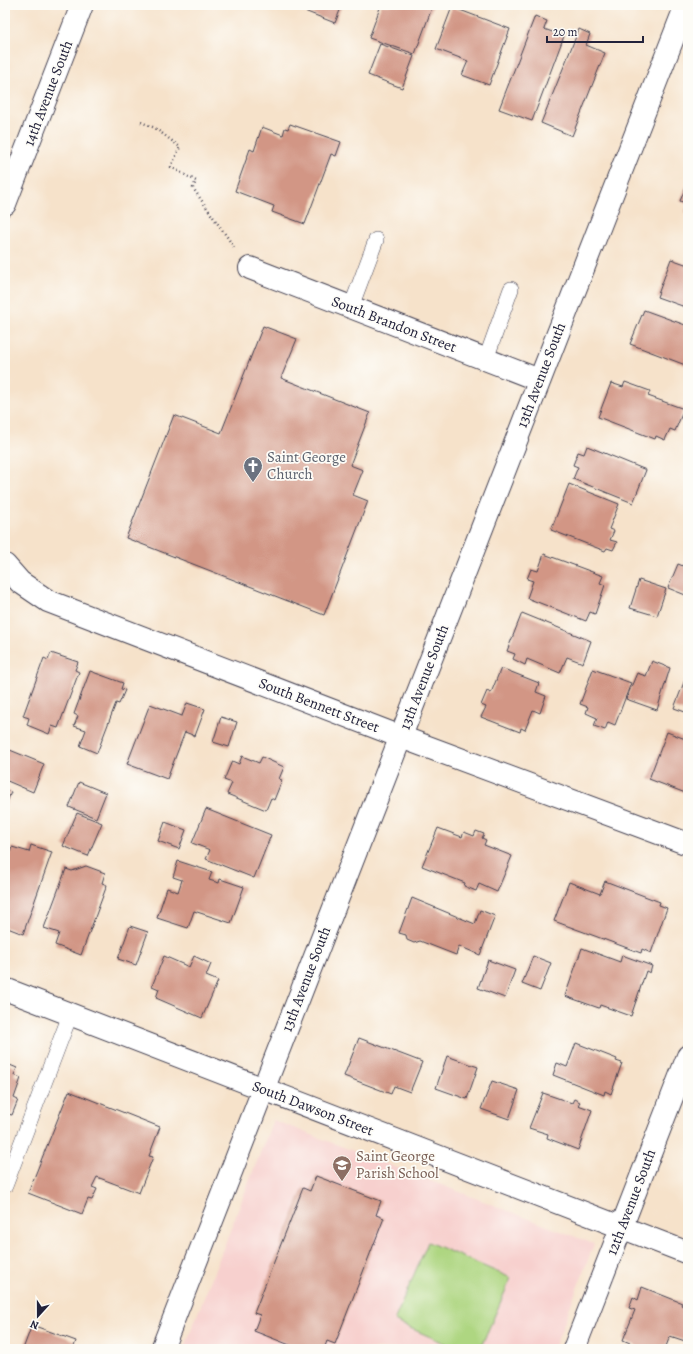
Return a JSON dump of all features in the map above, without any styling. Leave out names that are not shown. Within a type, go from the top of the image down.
[{"type":"street","name":"14th Avenue South","points":[[5,204],[82,5]]},
{"type":"street","name":"13th Avenue South","points":[[162,1349],[686,5]]},
{"type":"street","name":"South Brandon Street","points":[[250,268],[539,380]]},
{"type":"street","name":"South Bennett Street","points":[[5,565],[20,582],[48,601],[401,737],[688,844]]},
{"type":"street","name":"South Dawson Street","points":[[5,989],[688,1253]]},
{"type":"street","name":"12th Avenue South","points":[[574,1349],[688,1056]]},
{"type":"lane","points":[[351,307],[376,240]]},
{"type":"lane","points":[[486,359],[511,289]]},
{"type":"lane","points":[[5,1186],[70,1014]]},
{"type":"path","points":[[141,122],[155,128],[180,147],[171,167],[196,181],[193,188],[216,222]]},
{"type":"shaded area","name":"Saint George Parish School","points":[[273,1120],[594,1244],[554,1349],[184,1349]]},
{"type":"green space","points":[[428,1242],[511,1278],[480,1349],[458,1349],[394,1321]]},
{"type":"building","points":[[304,5],[342,5],[335,23],[302,10]]},
{"type":"building","points":[[381,5],[433,5],[415,54],[369,38]]},
{"type":"building","points":[[452,7],[510,29],[489,85],[462,75],[468,61],[436,49]]},
{"type":"building","points":[[535,16],[547,21],[544,29],[564,36],[532,121],[499,109]]},
{"type":"building","points":[[579,29],[590,34],[586,45],[605,53],[572,136],[541,123]]},
{"type":"building","points":[[380,44],[414,56],[402,88],[368,75]]},
{"type":"building","points":[[290,124],[341,142],[336,156],[331,154],[305,224],[272,212],[274,206],[235,191],[250,149],[254,151],[262,127],[283,135],[285,128],[288,129]]},
{"type":"building","points":[[688,182],[688,204],[680,201]]},
{"type":"building","points":[[688,204],[688,214],[685,212]]},
{"type":"building","points":[[671,259],[688,265],[688,308],[657,297]]},
{"type":"building","points":[[644,310],[688,326],[688,366],[630,344]]},
{"type":"building","name":"Saint George Church","points":[[263,326],[297,339],[281,378],[370,413],[350,465],[363,470],[353,495],[368,501],[324,615],[126,538],[174,415],[221,433]]},
{"type":"building","points":[[625,382],[650,391],[648,396],[684,409],[675,431],[670,429],[665,440],[656,436],[655,439],[598,417],[611,383],[623,387]]},
{"type":"building","points":[[587,446],[646,470],[633,503],[573,479],[578,467],[573,465],[578,452],[584,454]]},
{"type":"building","points":[[569,484],[619,504],[609,529],[614,531],[610,540],[617,542],[613,550],[607,548],[605,551],[551,530]]},
{"type":"building","points":[[544,554],[603,576],[600,583],[605,585],[595,614],[590,612],[586,621],[527,598],[533,581],[527,579],[531,569],[538,571]]},
{"type":"building","points":[[678,564],[688,568],[688,596],[668,588]]},
{"type":"building","points":[[639,580],[666,589],[657,616],[630,608]]},
{"type":"building","points":[[522,613],[591,641],[583,663],[567,657],[560,673],[527,659],[525,665],[513,659],[515,654],[507,651]]},
{"type":"building","points":[[51,653],[78,662],[75,670],[79,672],[58,728],[52,726],[49,734],[27,725],[29,718],[23,716],[44,658],[48,660]]},
{"type":"building","points":[[652,661],[670,668],[657,710],[626,699],[637,673],[646,676]]},
{"type":"building","points":[[501,668],[539,683],[536,692],[546,696],[540,713],[533,710],[525,730],[521,728],[520,732],[481,717],[486,707],[481,705],[487,691],[491,693]]},
{"type":"building","points":[[593,669],[631,683],[615,725],[608,722],[605,730],[594,726],[597,718],[586,713],[588,707],[580,704]]},
{"type":"building","points":[[90,671],[123,683],[121,689],[125,690],[119,704],[116,703],[97,753],[80,746],[86,730],[74,726],[78,716],[74,714]]},
{"type":"building","points":[[688,672],[688,713],[674,708]]},
{"type":"building","points":[[187,703],[205,709],[195,736],[185,732],[167,779],[127,764],[150,704],[182,716]]},
{"type":"building","points":[[221,717],[237,722],[229,747],[213,742]]},
{"type":"building","points":[[667,732],[688,740],[688,794],[649,779]]},
{"type":"building","points":[[5,748],[44,764],[33,792],[5,780]]},
{"type":"building","points":[[242,756],[259,763],[262,757],[284,767],[279,779],[282,780],[274,800],[271,798],[266,810],[227,794],[232,783],[224,780],[232,761],[239,764]]},
{"type":"building","points":[[79,782],[106,793],[96,818],[69,807]]},
{"type":"building","points":[[5,790],[11,792],[5,807]]},
{"type":"building","points":[[206,809],[271,835],[254,878],[206,859],[210,850],[192,843]]},
{"type":"building","points":[[77,813],[102,823],[88,856],[63,846]]},
{"type":"building","points":[[165,822],[186,830],[179,849],[158,841]]},
{"type":"building","points":[[438,828],[462,837],[464,832],[474,836],[476,831],[484,834],[482,838],[486,840],[484,845],[512,856],[497,892],[479,884],[476,891],[464,886],[465,883],[422,866]]},
{"type":"building","points":[[31,845],[52,852],[23,934],[5,927],[5,866],[12,847],[29,852]]},
{"type":"building","points":[[178,861],[212,872],[209,880],[219,883],[220,879],[244,887],[231,923],[194,911],[188,928],[157,918],[167,888],[178,892],[182,880],[173,877]]},
{"type":"building","points":[[86,866],[105,873],[102,883],[107,885],[81,955],[55,945],[59,933],[44,928],[66,869],[72,871]]},
{"type":"building","points":[[605,881],[660,902],[659,905],[667,908],[651,953],[642,949],[641,953],[554,921],[569,882],[600,894]]},
{"type":"building","points":[[412,898],[475,924],[480,910],[495,916],[480,955],[459,946],[456,955],[420,941],[414,943],[407,940],[406,935],[399,933]]},
{"type":"building","points":[[130,926],[148,932],[136,965],[118,959]]},
{"type":"building","points":[[582,948],[620,962],[622,955],[652,966],[650,973],[646,971],[631,1016],[600,1005],[599,1008],[565,996]]},
{"type":"building","points":[[164,956],[189,967],[194,956],[211,964],[206,976],[218,981],[202,1018],[156,998],[159,989],[152,986]]},
{"type":"building","points":[[533,956],[551,963],[540,991],[522,984]]},
{"type":"building","points":[[488,960],[515,970],[505,998],[478,988]]},
{"type":"building","points":[[359,1038],[422,1062],[410,1092],[394,1086],[391,1094],[344,1076]]},
{"type":"building","points":[[576,1043],[617,1059],[616,1061],[622,1063],[611,1094],[605,1091],[604,1095],[553,1075],[557,1063],[567,1067]]},
{"type":"building","points":[[447,1056],[478,1067],[467,1099],[436,1088]]},
{"type":"building","points":[[5,1063],[17,1068],[14,1075],[21,1078],[14,1098],[18,1100],[12,1115],[8,1114],[5,1121]]},
{"type":"building","points":[[492,1081],[519,1090],[509,1119],[481,1109]]},
{"type":"building","points":[[69,1091],[160,1127],[149,1156],[153,1157],[139,1193],[97,1177],[92,1187],[97,1189],[92,1200],[88,1199],[82,1214],[28,1193]]},
{"type":"building","points":[[543,1093],[572,1103],[574,1099],[580,1102],[578,1105],[592,1110],[578,1150],[547,1138],[548,1134],[529,1128]]},
{"type":"building","points":[[316,1176],[381,1201],[376,1215],[384,1218],[335,1344],[327,1341],[324,1349],[300,1349],[254,1331],[260,1315],[254,1313],[303,1188],[310,1191]]},
{"type":"building","points":[[642,1287],[682,1303],[681,1305],[688,1308],[688,1334],[685,1341],[670,1336],[665,1349],[644,1349],[623,1340],[635,1310],[629,1308],[633,1297],[638,1300]]},
{"type":"building","points":[[32,1325],[76,1341],[73,1349],[23,1349]]},
{"type":"place","name":"Saint George Church","points":[[253,483]]},
{"type":"place","name":"Saint George Parish School","points":[[342,1182]]}]
